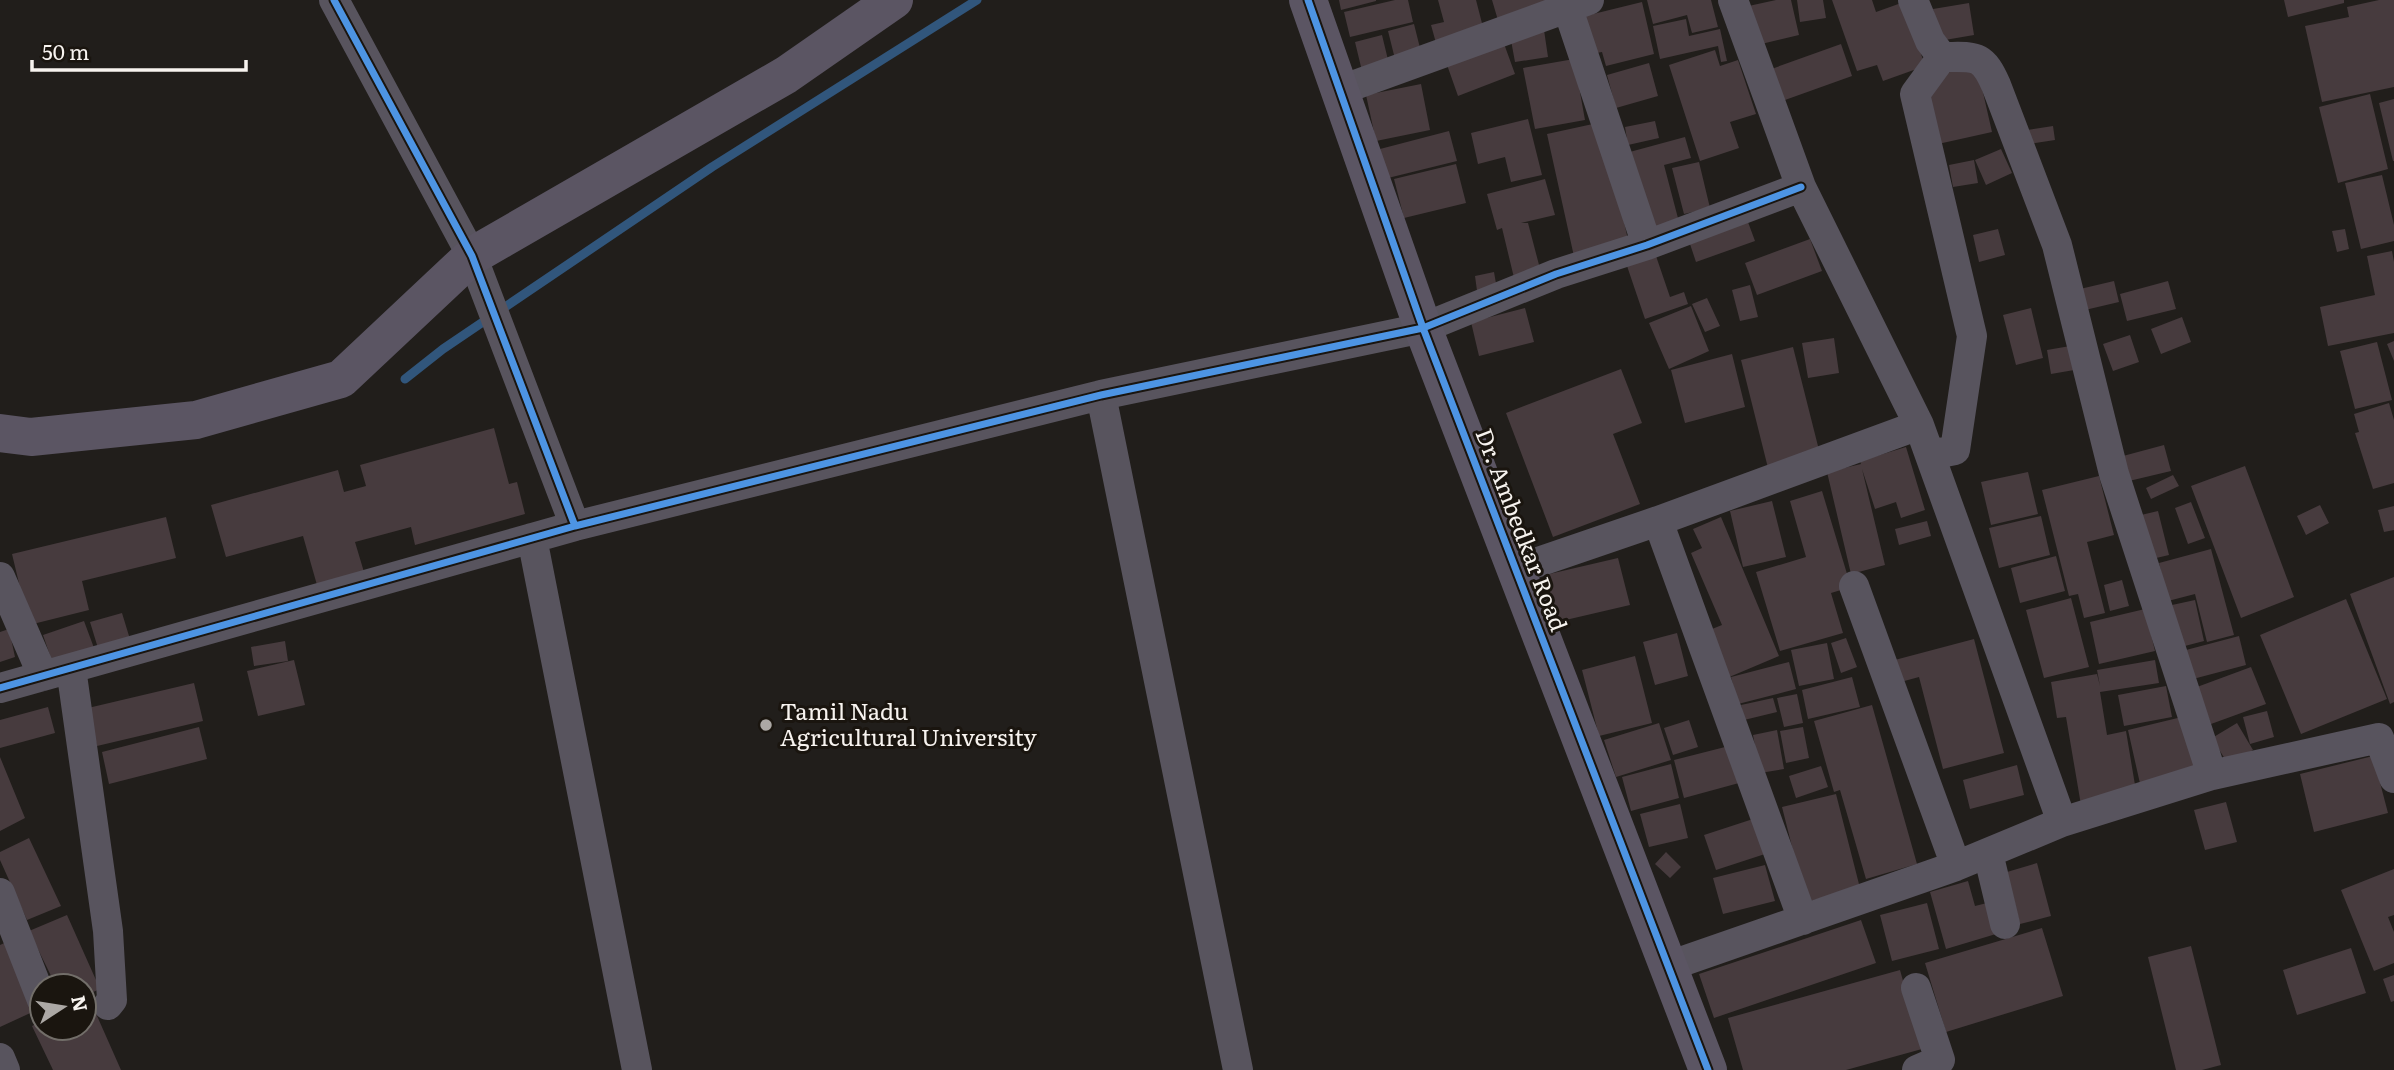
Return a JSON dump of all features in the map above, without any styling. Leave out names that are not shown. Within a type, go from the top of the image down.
[{"type":"street","points":[[334,0],[472,256],[575,526]]},
{"type":"street","points":[[0,433],[31,437],[196,420],[341,379],[472,256],[786,75],[894,0]]},
{"type":"street","name":"Dr. Ambedkar Road","points":[[1308,0],[1423,328],[1708,1070]]},
{"type":"street","points":[[1732,0],[1801,187],[1919,425],[2062,822]]},
{"type":"street","points":[[1913,0],[1930,41],[1942,57]]},
{"type":"street","points":[[1341,90],[1574,3],[1647,245]]},
{"type":"street","points":[[1930,455],[1955,450],[1972,336],[1915,94],[1942,57]]},
{"type":"street","points":[[1942,57],[1974,57],[1987,66],[2057,245],[2114,474],[2212,775]]},
{"type":"street","points":[[0,688],[575,526],[1101,395],[1423,328],[1556,274],[1647,245],[1801,187]]},
{"type":"street","points":[[1101,395],[1238,1070]]},
{"type":"street","points":[[1515,570],[1658,521],[1919,425]]},
{"type":"street","points":[[1658,521],[1803,920]]},
{"type":"street","points":[[533,538],[637,1070]]},
{"type":"street","points":[[0,578],[57,672],[108,931],[112,999],[108,1005]]},
{"type":"street","points":[[1854,586],[1956,866]]},
{"type":"street","points":[[1669,966],[1956,866],[2062,822],[2212,775],[2379,738],[2394,778]]},
{"type":"street","points":[[1988,853],[2005,923]]},
{"type":"street","points":[[0,893],[31,972]]},
{"type":"street","points":[[1916,988],[1940,1060],[1917,1070]]},
{"type":"street","points":[[0,1058],[5,1070]]},
{"type":"building","points":[[1339,0],[1376,0],[1376,1],[1341,10]]},
{"type":"building","points":[[1395,0],[1408,0],[1413,22],[1350,37],[1344,12]]},
{"type":"building","points":[[1438,0],[1476,0],[1484,31],[1436,43],[1431,25],[1444,22]]},
{"type":"building","points":[[1492,0],[1552,0],[1500,27]]},
{"type":"building","points":[[1647,0],[1711,0],[1718,27],[1692,33],[1687,15],[1653,24]]},
{"type":"building","points":[[1776,0],[1791,0],[1799,35],[1753,46],[1744,7]]},
{"type":"building","points":[[1797,0],[1823,0],[1826,18],[1800,22]]},
{"type":"building","points":[[1832,0],[1872,0],[1876,12],[1904,2],[1925,66],[1883,81],[1877,65],[1857,71]]},
{"type":"building","points":[[2284,0],[2344,0],[2344,3],[2288,17]]},
{"type":"building","points":[[2379,0],[2394,0],[2394,87],[2322,102],[2305,26],[2349,17],[2347,7]]},
{"type":"building","points":[[1642,2],[1654,54],[1606,66],[1602,52],[1590,54],[1581,17]]},
{"type":"building","points":[[1969,3],[1974,35],[1939,41],[1933,9]]},
{"type":"building","points":[[1686,19],[1689,36],[1720,29],[1727,61],[1721,62],[1718,46],[1660,59],[1653,26]]},
{"type":"building","points":[[1414,24],[1422,56],[1396,63],[1388,31]]},
{"type":"building","points":[[1544,30],[1548,57],[1515,62],[1510,35]]},
{"type":"building","points":[[1382,35],[1389,64],[1362,71],[1355,42]]},
{"type":"building","points":[[1503,41],[1515,74],[1458,96],[1446,62]]},
{"type":"building","points":[[1841,44],[1852,76],[1774,104],[1763,72]]},
{"type":"building","points":[[1715,50],[1720,66],[1738,60],[1756,114],[1730,122],[1739,148],[1700,161],[1669,65]]},
{"type":"building","points":[[1574,59],[1585,120],[1535,129],[1523,68]]},
{"type":"building","points":[[1649,63],[1658,96],[1616,108],[1607,75]]},
{"type":"building","points":[[1977,66],[1992,132],[1938,144],[1926,93],[1932,76]]},
{"type":"building","points":[[1421,84],[1430,130],[1376,141],[1366,95]]},
{"type":"building","points":[[2370,94],[2388,169],[2338,183],[2319,107]]},
{"type":"building","points":[[2394,99],[2394,161],[2393,161],[2379,103]]},
{"type":"building","points":[[1528,119],[1542,175],[1511,182],[1505,157],[1478,164],[1471,133]]},
{"type":"building","points":[[1655,121],[1659,138],[1628,145],[1625,127]]},
{"type":"building","points":[[1602,122],[1630,249],[1575,261],[1547,134]]},
{"type":"building","points":[[2053,126],[2055,140],[2029,144],[2027,130]]},
{"type":"building","points":[[1449,131],[1457,161],[1388,178],[1380,149]]},
{"type":"building","points":[[1685,137],[1691,158],[1664,165],[1679,222],[1646,230],[1626,153]]},
{"type":"building","points":[[2001,149],[2012,173],[1986,185],[1975,160]]},
{"type":"building","points":[[1974,160],[1978,183],[1953,187],[1949,165]]},
{"type":"building","points":[[1699,162],[1710,208],[1684,214],[1672,168]]},
{"type":"building","points":[[1456,164],[1466,203],[1404,218],[1394,179]]},
{"type":"building","points":[[2382,175],[2394,225],[2394,241],[2361,249],[2345,183]]},
{"type":"building","points":[[1545,179],[1555,215],[1521,223],[1528,223],[1543,280],[1516,286],[1502,228],[1497,230],[1487,194]]},
{"type":"building","points":[[1745,214],[1755,241],[1696,262],[1687,235]]},
{"type":"building","points":[[1998,229],[2005,255],[1979,262],[1973,235]]},
{"type":"building","points":[[2345,229],[2349,249],[2337,252],[2332,231]]},
{"type":"building","points":[[1810,239],[1822,271],[1757,295],[1745,263]]},
{"type":"building","points":[[2392,251],[2394,333],[2328,346],[2320,307],[2375,295],[2367,256]]},
{"type":"building","points":[[1656,256],[1670,297],[1684,292],[1688,304],[1645,319],[1627,266]]},
{"type":"building","points":[[1494,272],[1498,295],[1478,298],[1475,276]]},
{"type":"building","points":[[2114,281],[2119,302],[2085,310],[2080,289]]},
{"type":"building","points":[[2168,281],[2176,309],[2127,321],[2120,294]]},
{"type":"building","points":[[1750,285],[1758,317],[1740,321],[1732,290]]},
{"type":"building","points":[[1707,298],[1720,326],[1705,332],[1692,304]]},
{"type":"building","points":[[1691,306],[1709,351],[1669,369],[1649,323]]},
{"type":"building","points":[[1525,308],[1534,342],[1479,356],[1471,322]]},
{"type":"building","points":[[2031,308],[2043,358],[2016,365],[2003,315]]},
{"type":"building","points":[[2182,317],[2191,342],[2161,354],[2151,329]]},
{"type":"building","points":[[2130,335],[2139,362],[2113,371],[2103,344]]},
{"type":"building","points":[[1834,338],[1839,373],[1808,378],[1802,343]]},
{"type":"building","points":[[2394,341],[2394,361],[2387,344]]},
{"type":"building","points":[[2377,342],[2392,400],[2355,409],[2340,351]]},
{"type":"building","points":[[2076,345],[2080,369],[2051,374],[2047,350]]},
{"type":"building","points":[[1793,347],[1821,458],[1769,472],[1741,360]]},
{"type":"building","points":[[1732,354],[1745,407],[1685,423],[1671,370]]},
{"type":"building","points":[[1621,369],[1642,423],[1613,434],[1640,504],[1553,537],[1506,413]]},
{"type":"building","points":[[2389,403],[2394,420],[2394,483],[2373,489],[2355,433],[2359,432],[2354,414]]},
{"type":"building","points":[[494,428],[509,484],[517,482],[525,514],[415,545],[411,527],[355,542],[364,572],[317,585],[303,536],[226,557],[211,505],[338,470],[344,492],[366,486],[360,465]]},
{"type":"building","points":[[2164,445],[2171,471],[2129,481],[2123,456]]},
{"type":"building","points":[[1906,447],[1925,510],[1901,518],[1896,502],[1875,509],[1862,469],[1885,565],[1851,574],[1827,472],[1861,464],[1860,461]]},
{"type":"building","points":[[2245,466],[2294,597],[2241,618],[2191,486]]},
{"type":"building","points":[[2028,472],[2038,514],[1991,525],[1981,482]]},
{"type":"building","points":[[2173,475],[2179,486],[2151,499],[2146,488]]},
{"type":"building","points":[[2099,476],[2114,535],[2087,542],[2105,613],[2084,618],[2078,594],[2069,596],[2042,490]]},
{"type":"building","points":[[1822,491],[1851,587],[1831,593],[1843,633],[1780,651],[1756,572],[1806,557],[1790,501]]},
{"type":"building","points":[[1772,501],[1786,557],[1743,567],[1730,511]]},
{"type":"building","points":[[2191,502],[2205,538],[2188,544],[2175,508]]},
{"type":"building","points":[[2320,505],[2329,523],[2306,535],[2297,516]]},
{"type":"building","points":[[2394,506],[2394,530],[2384,532],[2378,510]]},
{"type":"building","points":[[2158,511],[2169,555],[2152,559],[2141,515]]},
{"type":"building","points":[[2041,516],[2050,555],[1999,568],[1989,528]]},
{"type":"building","points":[[166,517],[176,558],[82,581],[89,610],[29,625],[12,554]]},
{"type":"building","points":[[1721,517],[1779,656],[1727,678],[1707,631],[1722,625],[1691,553],[1702,548],[1693,529]]},
{"type":"building","points":[[1927,521],[1931,536],[1899,545],[1895,529]]},
{"type":"building","points":[[2211,549],[2234,635],[2207,642],[2195,594],[2168,601],[2159,563]]},
{"type":"building","points":[[2056,556],[2065,591],[2020,603],[2011,568]]},
{"type":"building","points":[[1618,558],[1630,605],[1557,622],[1545,575]]},
{"type":"building","points":[[2394,577],[2394,702],[2390,704],[2350,594]]},
{"type":"building","points":[[2122,580],[2129,606],[2110,611],[2104,585]]},
{"type":"building","points":[[2071,598],[2089,667],[2044,678],[2026,610]]},
{"type":"building","points":[[2346,599],[2387,699],[2301,734],[2260,635]]},
{"type":"building","points":[[2195,600],[2204,641],[2181,647],[2172,605]]},
{"type":"building","points":[[2145,609],[2155,651],[2099,664],[2090,622]]},
{"type":"building","points":[[122,613],[133,649],[101,658],[90,622]]},
{"type":"building","points":[[84,621],[97,656],[55,670],[43,635]]},
{"type":"building","points":[[9,629],[15,657],[0,662],[0,632]]},
{"type":"building","points":[[1677,633],[1688,676],[1655,685],[1643,642]]},
{"type":"building","points":[[2239,636],[2246,665],[2193,679],[2186,650]]},
{"type":"building","points":[[1846,638],[1857,667],[1841,673],[1831,643]]},
{"type":"building","points":[[1974,639],[2004,753],[1943,769],[1919,677],[1897,683],[1891,661]]},
{"type":"building","points":[[285,641],[288,661],[254,666],[251,647]]},
{"type":"building","points":[[1827,643],[1834,679],[1799,686],[1791,650]]},
{"type":"building","points":[[1635,656],[1652,723],[1599,736],[1582,670]]},
{"type":"building","points":[[294,660],[305,705],[258,716],[247,671]]},
{"type":"building","points":[[2155,660],[2159,683],[2100,692],[2107,735],[2126,731],[2136,791],[2081,805],[2066,717],[2057,718],[2051,682],[2097,674],[2100,686],[2097,670]]},
{"type":"building","points":[[1789,662],[1796,689],[1738,704],[1731,677]]},
{"type":"building","points":[[2251,667],[2266,704],[2211,724],[2197,687]]},
{"type":"building","points":[[1852,677],[1860,707],[1808,719],[1802,690]]},
{"type":"building","points":[[194,683],[203,721],[97,746],[88,708]]},
{"type":"building","points":[[2166,686],[2172,717],[2124,726],[2118,695]]},
{"type":"building","points":[[1797,694],[1803,723],[1784,727],[1777,698]]},
{"type":"building","points":[[1773,698],[1777,712],[1744,720],[1741,705]]},
{"type":"building","points":[[1872,705],[1917,864],[1866,879],[1840,790],[1834,792],[1814,721]]},
{"type":"building","points":[[48,707],[55,733],[0,748],[0,720]]},
{"type":"building","points":[[2267,711],[2274,737],[2250,744],[2243,717]]},
{"type":"building","points":[[2186,716],[2200,775],[2141,788],[2128,730]]},
{"type":"building","points":[[1689,720],[1698,747],[1673,755],[1664,728]]},
{"type":"building","points":[[1659,723],[1671,760],[1616,777],[1604,740]]},
{"type":"building","points":[[2237,723],[2253,750],[2228,764],[2212,738]]},
{"type":"building","points":[[199,727],[207,759],[109,784],[102,752]]},
{"type":"building","points":[[1803,727],[1809,758],[1786,763],[1780,731]]},
{"type":"building","points":[[1777,730],[1784,769],[1760,773],[1753,735]]},
{"type":"building","points":[[1729,746],[1739,783],[1684,798],[1674,760]]},
{"type":"building","points":[[2373,756],[2388,813],[2314,832],[2300,774]]},
{"type":"building","points":[[0,757],[25,818],[0,831]]},
{"type":"building","points":[[1671,764],[1679,798],[1631,811],[1622,777]]},
{"type":"building","points":[[2017,765],[2024,795],[1970,809],[1963,780]]},
{"type":"building","points":[[1821,766],[1828,787],[1796,798],[1789,776]]},
{"type":"building","points":[[1836,794],[1860,888],[1806,902],[1782,807]]},
{"type":"building","points":[[2226,802],[2237,842],[2205,850],[2194,810]]},
{"type":"building","points":[[1680,804],[1688,838],[1649,847],[1640,814]]},
{"type":"building","points":[[1753,819],[1765,854],[1716,870],[1704,835]]},
{"type":"building","points":[[29,838],[61,906],[27,920],[0,860],[0,852]]},
{"type":"building","points":[[1666,852],[1681,867],[1670,878],[1655,864]]},
{"type":"building","points":[[2037,863],[2051,916],[2020,924],[2007,872]]},
{"type":"building","points":[[1765,865],[1775,901],[1723,914],[1713,878]]},
{"type":"building","points":[[2394,869],[2394,915],[2388,917],[2394,932],[2394,963],[2374,971],[2341,890]]},
{"type":"building","points":[[1968,881],[1975,906],[1987,903],[1996,934],[1946,949],[1930,892]]},
{"type":"building","points":[[1927,903],[1939,949],[1892,961],[1880,915]]},
{"type":"building","points":[[67,915],[92,972],[49,972],[29,931]]},
{"type":"building","points":[[1861,920],[1876,963],[1714,1018],[1699,974]]},
{"type":"building","points":[[2042,928],[2063,996],[1946,1032],[1925,963]]},
{"type":"building","points":[[9,941],[28,984],[28,1014],[0,1027],[0,945]]},
{"type":"building","points":[[2191,946],[2221,1065],[2202,1070],[2176,1070],[2148,957]]},
{"type":"building","points":[[2351,948],[2366,993],[2297,1015],[2283,970]]},
{"type":"building","points":[[1900,970],[1922,1049],[1846,1070],[1743,1070],[1728,1018]]},
{"type":"building","points":[[2394,975],[2394,1001],[2391,1002],[2383,979]]},
{"type":"building","points":[[98,1018],[121,1070],[53,1070],[40,1042],[98,1042]]},
{"type":"waterway","points":[[405,379],[443,349],[712,167],[977,0]]},
{"type":"cycle path","points":[[0,688],[575,526],[472,256],[334,0]]},
{"type":"cycle path","points":[[1308,0],[1423,328],[1708,1070]]},
{"type":"cycle path","points":[[575,526],[1101,395],[1423,328],[1556,274],[1647,245],[1801,187]]},
{"type":"place","name":"Tamil Nadu Agricultural University","points":[[766,725]]}]
